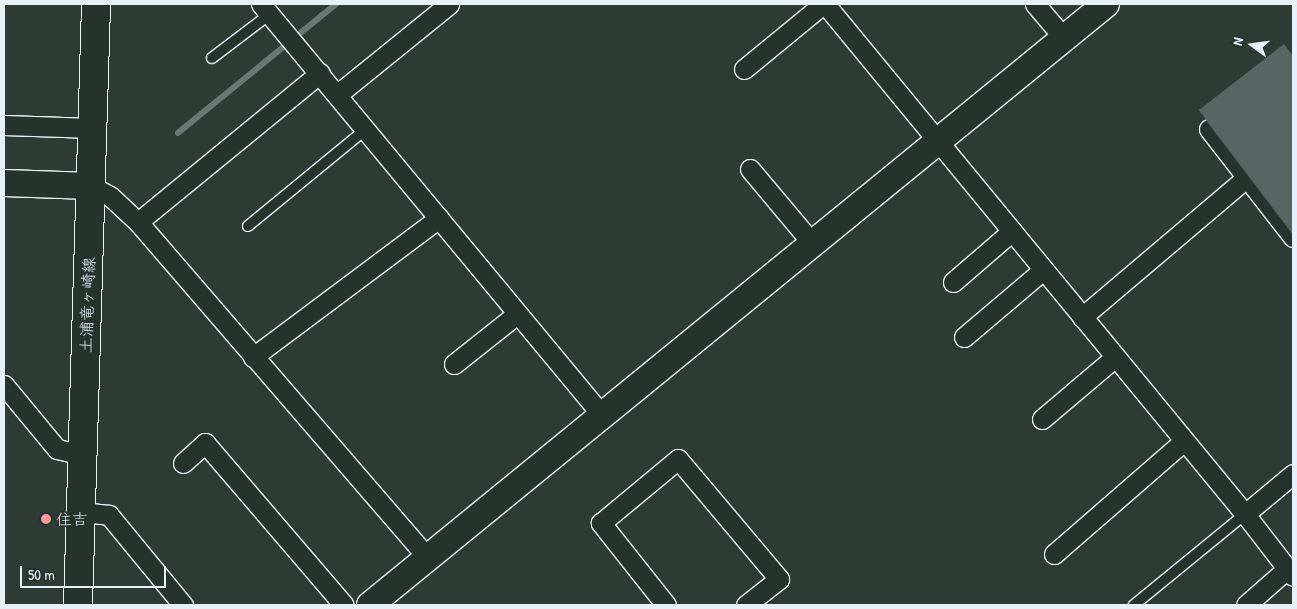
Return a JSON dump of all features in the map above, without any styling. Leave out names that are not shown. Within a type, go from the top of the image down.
[{"type":"main road","name":"土浦竜ヶ崎線","points":[[78,605],[96,4]]},
{"type":"street","points":[[338,94],[449,4]]},
{"type":"street","points":[[744,69],[826,4],[1245,514],[1290,573],[1246,605]]},
{"type":"street","points":[[1035,4],[1064,38]]},
{"type":"street","points":[[370,605],[601,414],[813,244],[1106,4]]},
{"type":"street","points":[[265,9],[338,94],[601,414]]},
{"type":"street","points":[[138,222],[320,74]]},
{"type":"street","points":[[4,125],[93,128]]},
{"type":"street","points":[[1209,129],[1293,237]]},
{"type":"street","points":[[750,169],[813,244]]},
{"type":"street","points":[[1082,317],[1246,178]]},
{"type":"street","points":[[4,183],[91,186],[116,201],[138,222],[427,557]]},
{"type":"street","points":[[253,357],[439,218]]},
{"type":"street","points":[[953,282],[1012,231]]},
{"type":"street","points":[[964,337],[1043,270]]},
{"type":"street","points":[[454,364],[517,314]]},
{"type":"street","points":[[1042,419],[1115,357]]},
{"type":"street","points":[[4,385],[57,449],[83,455]]},
{"type":"street","points":[[1054,554],[1184,441]]},
{"type":"street","points":[[183,463],[205,443],[344,605]]},
{"type":"street","points":[[666,605],[601,523],[678,459],[779,579],[746,605]]},
{"type":"street","points":[[1245,514],[1293,474]]},
{"type":"street","points":[[81,512],[109,515],[183,605]]},
{"type":"lane","points":[[212,58],[265,9]]},
{"type":"lane","points":[[248,226],[366,129]]},
{"type":"lane","points":[[1134,605],[1245,514]]},
{"type":"building","points":[[1284,44],[1293,56],[1293,234],[1199,110]]},
{"type":"waterway","points":[[178,133],[336,4]]},
{"type":"place","name":"住吉","points":[[46,519]]}]
